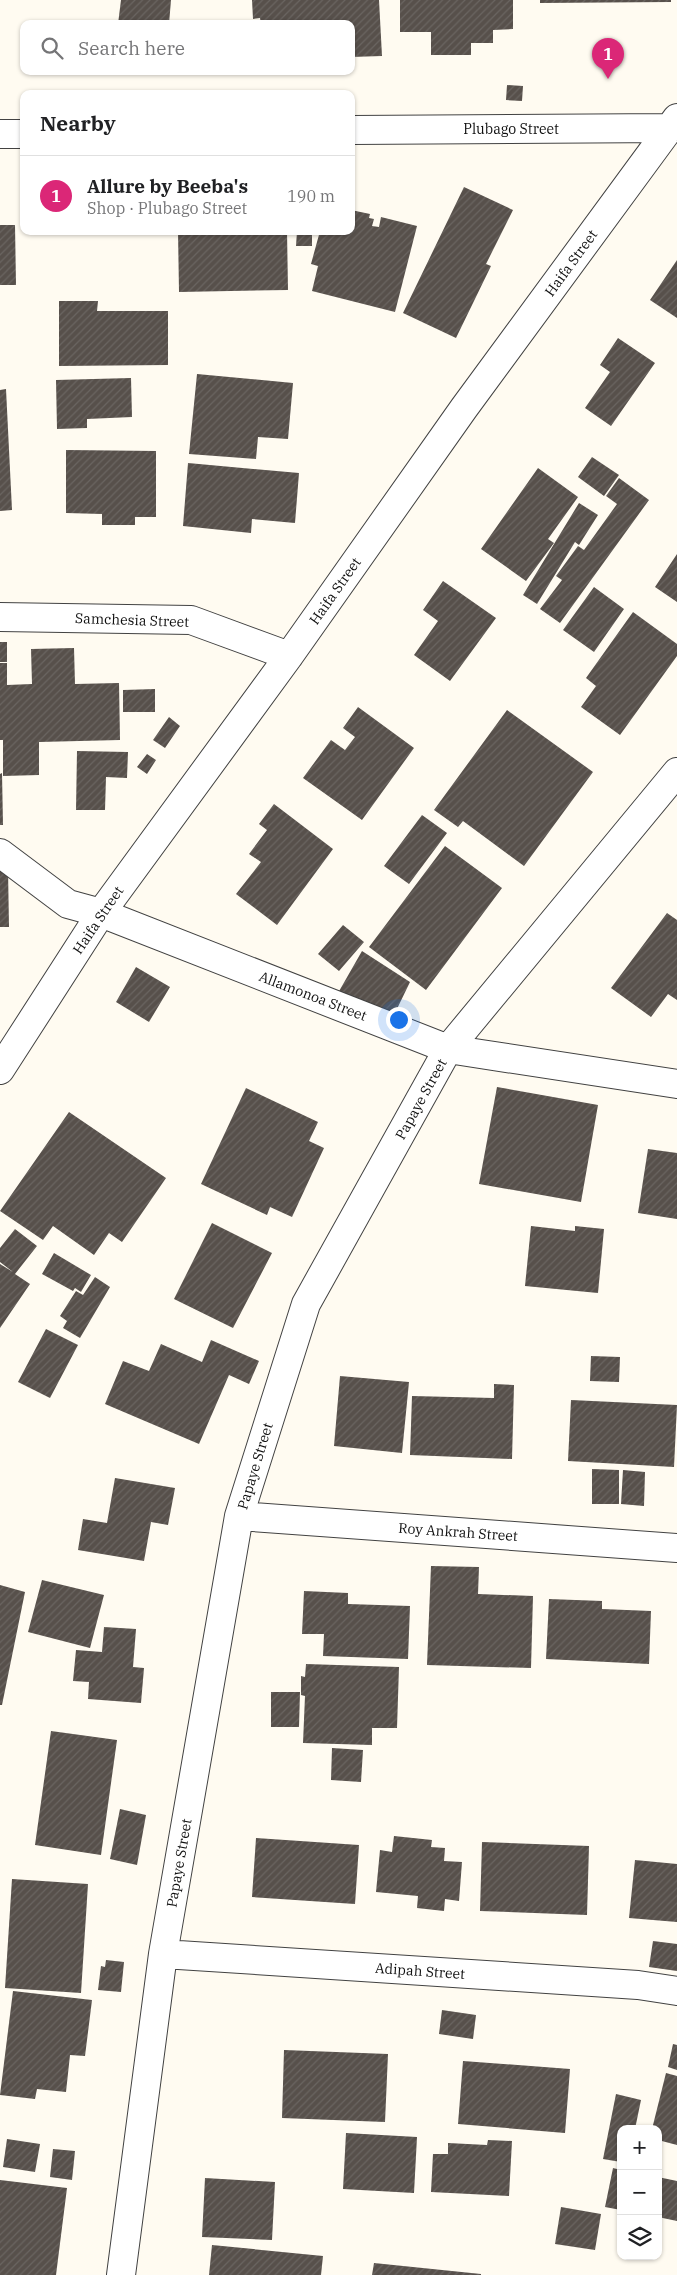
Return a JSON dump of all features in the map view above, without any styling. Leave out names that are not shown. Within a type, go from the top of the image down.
[{"type":"street","name":"Plubago Street","points":[[355,130],[674,123]]},
{"type":"street","name":"Haifa Street","points":[[0,1070],[101,913],[289,656],[464,408],[674,123]]},
{"type":"street","points":[[0,134],[20,134]]},
{"type":"street","name":"Samchesia Street","points":[[0,617],[191,620],[289,656]]},
{"type":"street","name":"Papaye Street","points":[[121,2275],[163,1954],[240,1516],[306,1304],[448,1049],[677,772]]},
{"type":"street","name":"Allamonoa Street","points":[[0,854],[68,904],[101,913],[448,1049],[677,1084]]},
{"type":"street","name":"Roy Ankrah Street","points":[[240,1516],[677,1548]]},
{"type":"street","name":"Adipah Street","points":[[163,1954],[638,1985],[677,1991]]},
{"type":"building","points":[[121,0],[171,0],[169,20],[118,20]]},
{"type":"building","points":[[252,0],[379,0],[382,56],[355,57],[355,20],[253,19]]},
{"type":"building","points":[[400,0],[513,0],[513,29],[493,30],[493,43],[471,43],[471,55],[431,55],[431,32],[400,32]]},
{"type":"building","points":[[540,0],[671,0],[671,2],[540,3]]},
{"type":"building","points":[[507,85],[523,86],[522,101],[506,100]]},
{"type":"building","points":[[464,187],[513,210],[486,264],[491,266],[456,338],[403,313]]},
{"type":"building","points":[[355,211],[370,214],[369,218],[374,219],[372,226],[379,227],[381,217],[417,226],[395,312],[312,291],[318,266],[311,264],[319,235],[355,235]]},
{"type":"building","points":[[0,225],[15,225],[16,285],[0,285]]},
{"type":"building","points":[[178,235],[287,235],[288,290],[179,292]]},
{"type":"building","points":[[297,235],[312,235],[312,246],[296,246]]},
{"type":"building","points":[[677,260],[677,318],[650,300]]},
{"type":"building","points":[[59,301],[98,301],[97,311],[168,311],[168,365],[59,366]]},
{"type":"building","points":[[618,338],[655,363],[611,426],[585,408],[610,372],[600,365]]},
{"type":"building","points":[[197,374],[293,383],[288,439],[258,437],[256,459],[189,454]]},
{"type":"building","points":[[131,378],[132,417],[87,419],[87,428],[57,429],[56,380]]},
{"type":"building","points":[[6,389],[12,510],[0,511],[0,390]]},
{"type":"building","points":[[66,450],[156,451],[156,517],[135,517],[135,525],[102,525],[102,514],[66,513]]},
{"type":"building","points":[[592,457],[619,475],[604,496],[578,477]]},
{"type":"building","points":[[188,463],[299,473],[295,523],[252,519],[251,533],[183,526]]},
{"type":"building","points":[[538,468],[578,497],[548,539],[554,543],[526,581],[481,549]]},
{"type":"building","points":[[619,478],[649,500],[560,623],[540,609],[562,580],[556,576],[578,546],[584,550],[617,504],[606,496]]},
{"type":"building","points":[[579,503],[598,515],[579,545],[575,542],[537,604],[523,595]]},
{"type":"building","points":[[677,554],[677,602],[655,587]]},
{"type":"building","points":[[443,581],[496,618],[450,681],[414,655],[438,621],[423,610]]},
{"type":"building","points":[[594,587],[624,609],[594,652],[563,630]]},
{"type":"building","points":[[633,612],[677,644],[677,656],[620,735],[581,707],[596,686],[586,678]]},
{"type":"building","points":[[0,642],[7,642],[7,662],[0,662]]},
{"type":"building","points":[[74,648],[75,684],[119,683],[120,740],[39,742],[39,775],[3,776],[3,740],[0,740],[0,663],[7,663],[7,685],[32,684],[31,649]]},
{"type":"building","points":[[155,689],[155,712],[123,712],[123,690]]},
{"type":"building","points":[[358,707],[414,748],[362,820],[303,778],[331,740],[345,750],[355,737],[343,728]]},
{"type":"building","points":[[507,710],[593,772],[524,866],[463,821],[458,827],[434,810]]},
{"type":"building","points":[[169,717],[180,726],[165,748],[153,740]]},
{"type":"building","points":[[77,751],[128,752],[127,778],[106,777],[105,810],[76,810]]},
{"type":"building","points":[[147,754],[156,760],[147,774],[137,767]]},
{"type":"building","points":[[2,773],[3,825],[0,825],[0,774]]},
{"type":"building","points":[[274,804],[333,849],[277,925],[236,894],[261,862],[249,854],[267,830],[259,824]]},
{"type":"building","points":[[422,815],[447,833],[409,884],[384,866]]},
{"type":"building","points":[[445,846],[502,888],[426,990],[369,947]]},
{"type":"building","points":[[0,869],[8,869],[9,927],[0,927]]},
{"type":"building","points":[[667,913],[677,920],[677,1000],[668,994],[651,1017],[611,988]]},
{"type":"building","points":[[343,925],[364,942],[339,971],[318,954]]},
{"type":"building","points":[[362,951],[410,982],[395,1013],[338,993]]},
{"type":"building","points":[[136,967],[170,987],[149,1022],[116,1002]]},
{"type":"building","points":[[497,1087],[598,1105],[581,1202],[479,1184]]},
{"type":"building","points":[[246,1088],[318,1122],[309,1141],[324,1148],[292,1217],[270,1207],[267,1215],[201,1184]]},
{"type":"building","points":[[69,1112],[166,1178],[122,1242],[109,1233],[94,1255],[53,1226],[43,1240],[0,1211]]},
{"type":"building","points":[[648,1149],[677,1153],[677,1219],[638,1213]]},
{"type":"building","points":[[212,1223],[272,1253],[233,1328],[174,1299]]},
{"type":"building","points":[[531,1226],[575,1231],[575,1226],[604,1229],[598,1293],[525,1286]]},
{"type":"building","points":[[15,1229],[37,1246],[15,1274],[30,1284],[0,1328],[0,1264],[13,1272],[0,1262],[0,1248]]},
{"type":"building","points":[[54,1253],[91,1275],[81,1292],[75,1288],[73,1291],[42,1274]]},
{"type":"building","points":[[95,1277],[110,1287],[80,1338],[63,1328],[67,1321],[60,1316],[76,1291],[83,1295]]},
{"type":"building","points":[[46,1329],[78,1345],[50,1398],[18,1382]]},
{"type":"building","points":[[211,1340],[259,1361],[249,1384],[229,1375],[199,1444],[105,1404],[123,1361],[149,1371],[161,1344],[202,1362]]},
{"type":"building","points":[[591,1356],[620,1357],[619,1382],[590,1381]]},
{"type":"building","points":[[340,1376],[409,1382],[402,1453],[334,1446]]},
{"type":"building","points":[[494,1384],[514,1385],[512,1459],[410,1455],[412,1396],[494,1398]]},
{"type":"building","points":[[571,1400],[677,1405],[674,1467],[568,1461]]},
{"type":"building","points":[[592,1469],[619,1470],[619,1504],[592,1504]]},
{"type":"building","points":[[623,1470],[645,1472],[644,1506],[621,1504]]},
{"type":"building","points":[[115,1478],[175,1488],[168,1525],[151,1522],[144,1561],[78,1550],[83,1519],[107,1523]]},
{"type":"building","points":[[431,1566],[479,1567],[478,1594],[533,1596],[531,1668],[427,1665]]},
{"type":"building","points":[[42,1580],[104,1595],[90,1648],[28,1632]]},
{"type":"building","points":[[0,1585],[25,1592],[2,1705],[0,1705]]},
{"type":"building","points":[[304,1591],[348,1593],[348,1604],[410,1606],[408,1659],[323,1656],[324,1634],[302,1634]]},
{"type":"building","points":[[549,1599],[602,1601],[602,1609],[651,1611],[649,1664],[546,1659]]},
{"type":"building","points":[[104,1627],[136,1629],[133,1667],[144,1668],[141,1703],[88,1699],[89,1682],[73,1681],[76,1650],[102,1652]]},
{"type":"building","points":[[306,1664],[399,1667],[397,1728],[372,1728],[372,1745],[303,1743],[305,1696],[301,1695],[301,1676],[305,1677]]},
{"type":"building","points":[[271,1692],[300,1692],[299,1727],[271,1727]]},
{"type":"building","points":[[51,1731],[117,1740],[101,1855],[35,1845]]},
{"type":"building","points":[[332,1748],[363,1750],[361,1782],[331,1780]]},
{"type":"building","points":[[120,1809],[146,1815],[137,1865],[110,1859]]},
{"type":"building","points":[[394,1836],[432,1840],[431,1847],[445,1848],[444,1861],[462,1862],[459,1901],[445,1899],[444,1911],[417,1908],[418,1896],[376,1892],[380,1850],[392,1852]]},
{"type":"building","points":[[256,1838],[359,1845],[355,1904],[252,1897]]},
{"type":"building","points":[[482,1842],[589,1846],[587,1915],[480,1911]]},
{"type":"building","points":[[635,1860],[677,1864],[677,1922],[629,1918]]},
{"type":"building","points":[[12,1879],[88,1884],[81,1993],[5,1988]]},
{"type":"building","points":[[653,1941],[677,1944],[677,1971],[649,1967]]},
{"type":"building","points":[[106,1960],[124,1962],[121,1992],[98,1990],[101,1966],[105,1967]]},
{"type":"building","points":[[13,1991],[92,2000],[85,2056],[70,2055],[66,2092],[37,2089],[35,2099],[0,2095]]},
{"type":"building","points":[[442,2010],[476,2015],[473,2039],[439,2034]]},
{"type":"building","points":[[673,2044],[677,2045],[677,2070],[668,2067]]},
{"type":"building","points":[[284,2050],[388,2054],[385,2122],[282,2118]]},
{"type":"building","points":[[463,2061],[570,2069],[565,2133],[458,2124]]},
{"type":"building","points":[[666,2073],[677,2076],[677,2145],[662,2141],[662,2125],[653,2125]]},
{"type":"building","points":[[616,2094],[641,2100],[636,2125],[617,2125],[617,2161],[603,2159]]},
{"type":"building","points":[[346,2133],[417,2137],[414,2193],[343,2189]]},
{"type":"building","points":[[7,2139],[40,2144],[35,2172],[3,2167]]},
{"type":"building","points":[[488,2140],[512,2141],[509,2196],[431,2192],[433,2154],[448,2154],[448,2143],[487,2145]]},
{"type":"building","points":[[53,2149],[75,2151],[72,2180],[50,2177]]},
{"type":"building","points":[[613,2168],[617,2169],[617,2209],[605,2207]]},
{"type":"building","points":[[205,2178],[275,2182],[272,2240],[202,2237]]},
{"type":"building","points":[[662,2178],[677,2181],[677,2221],[662,2218]]},
{"type":"building","points":[[0,2180],[67,2188],[56,2275],[0,2275]]},
{"type":"building","points":[[561,2207],[601,2214],[595,2250],[555,2244]]},
{"type":"building","points":[[212,2245],[323,2256],[321,2275],[209,2275]]},
{"type":"building","points":[[374,2263],[481,2274],[481,2275],[372,2275]]},
{"type":"place","name":"Allure by Beeba's","points":[[608,79]]}]
